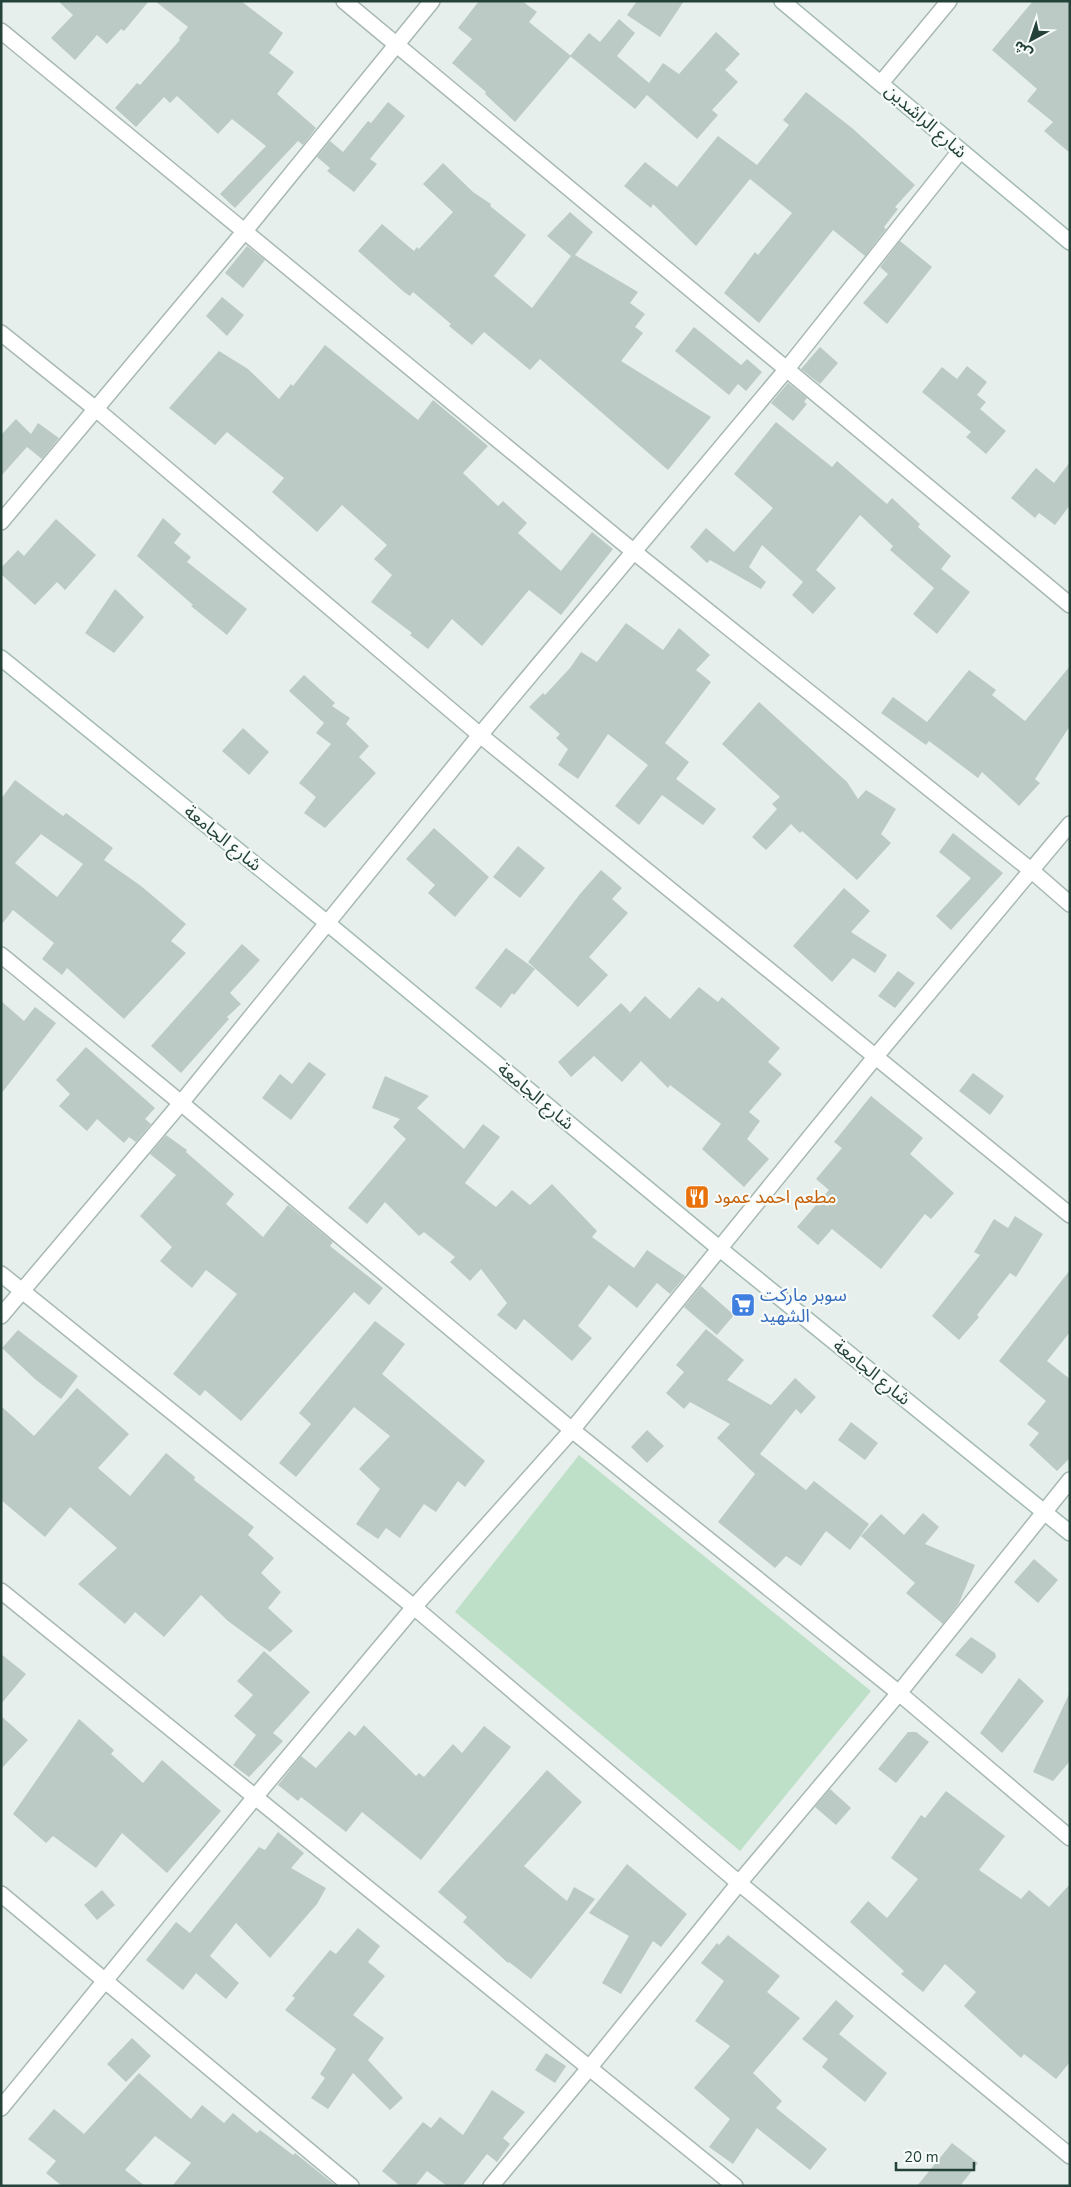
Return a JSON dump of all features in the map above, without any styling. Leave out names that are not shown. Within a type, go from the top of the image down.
[{"type":"street","points":[[344,1],[1070,605]]},
{"type":"street","points":[[1,522],[97,410],[432,1]]},
{"type":"street","name":"شارع الراشدين","points":[[782,1],[1070,242]]},
{"type":"street","points":[[881,83],[949,1]]},
{"type":"street","points":[[1,31],[633,551],[1032,871],[1070,904]]},
{"type":"street","points":[[1,1316],[181,1103],[326,922],[480,735],[786,370],[960,151]]},
{"type":"street","points":[[1,333],[97,410],[480,735],[1070,1215]]},
{"type":"street","name":"شارع الجامعة","points":[[1,658],[326,922],[720,1249],[1070,1534]]},
{"type":"street","points":[[1,2108],[255,1797],[414,1607],[572,1430],[876,1056],[1070,824]]},
{"type":"street","points":[[1,955],[572,1430],[899,1693],[1070,1838]]},
{"type":"street","points":[[1,1274],[414,1607],[739,1883],[1070,2156]]},
{"type":"street","points":[[491,2186],[739,1883],[899,1693],[1070,1480]]},
{"type":"street","points":[[1,1591],[736,2186]]},
{"type":"street","points":[[1,1894],[350,2186]]},
{"type":"green space","points":[[579,1455],[871,1691],[740,1851],[455,1612]]},
{"type":"building","points":[[58,1],[149,1],[124,31],[121,29],[107,44],[97,35],[75,60],[51,38],[73,15]]},
{"type":"building","points":[[155,1],[241,1],[283,33],[269,53],[294,72],[277,94],[316,128],[303,145],[298,141],[235,208],[220,194],[266,146],[232,119],[218,134],[177,96],[170,103],[164,97],[136,127],[115,108],[137,83],[140,85],[180,40],[179,38],[188,27]]},
{"type":"building","points":[[479,1],[522,1],[537,12],[529,22],[571,56],[515,122],[485,94],[486,92],[452,63],[472,39],[458,28]]},
{"type":"building","points":[[637,1],[684,1],[660,37],[627,15]]},
{"type":"building","points":[[1033,1],[1070,1],[1070,153],[1044,131],[1053,122],[1027,101],[1037,89],[992,50]]},
{"type":"building","points":[[619,19],[635,33],[617,56],[649,83],[663,63],[679,74],[716,32],[740,54],[725,70],[738,82],[712,110],[718,115],[697,139],[647,95],[635,109],[570,56],[589,33],[600,42]]},
{"type":"building","points":[[806,92],[852,128],[915,185],[895,207],[898,209],[884,227],[886,229],[865,256],[833,230],[759,323],[724,293],[755,252],[758,255],[792,213],[750,179],[696,246],[653,204],[651,208],[624,186],[645,162],[677,187],[718,136],[757,165],[789,125],[783,120]]},
{"type":"building","points":[[388,102],[405,116],[370,159],[377,164],[354,192],[327,171],[330,168],[317,157],[330,141],[343,152],[368,121],[371,123]]},
{"type":"building","points":[[443,163],[473,192],[491,204],[490,206],[526,235],[494,276],[532,308],[571,256],[547,236],[570,212],[593,232],[575,255],[638,292],[630,303],[645,314],[635,327],[643,333],[621,361],[711,417],[668,470],[540,359],[530,370],[484,332],[472,345],[449,326],[451,324],[413,292],[410,296],[404,292],[358,251],[382,224],[414,251],[417,247],[419,249],[453,212],[423,184]]},
{"type":"building","points":[[900,241],[932,267],[887,324],[863,303],[888,274],[880,267]]},
{"type":"building","points":[[247,246],[265,260],[243,288],[225,273]]},
{"type":"building","points":[[222,297],[244,315],[227,336],[206,316]]},
{"type":"building","points":[[694,327],[741,365],[747,359],[762,372],[746,391],[738,384],[729,395],[675,351]]},
{"type":"building","points":[[325,345],[418,420],[433,400],[488,446],[463,473],[498,506],[503,501],[527,523],[518,533],[561,571],[592,532],[613,549],[561,615],[529,590],[482,646],[452,619],[428,649],[410,635],[412,633],[371,602],[392,575],[374,559],[387,545],[342,505],[317,532],[272,492],[284,478],[227,432],[215,445],[169,408],[219,351],[248,369],[279,399],[291,384],[293,386]]},
{"type":"building","points":[[820,347],[838,363],[820,384],[801,369]]},
{"type":"building","points":[[967,366],[987,382],[977,395],[986,402],[980,409],[1006,431],[986,454],[966,437],[971,432],[922,392],[942,367],[957,379]]},
{"type":"building","points":[[788,383],[807,398],[804,402],[807,404],[793,421],[771,403]]},
{"type":"building","points":[[16,419],[31,434],[38,423],[59,438],[42,459],[27,447],[1,476],[1,435]]},
{"type":"building","points":[[776,422],[832,467],[837,461],[887,504],[892,498],[920,524],[918,527],[951,556],[941,569],[970,592],[937,634],[913,614],[934,588],[890,550],[893,546],[860,515],[816,570],[836,588],[813,614],[792,595],[803,582],[762,545],[749,567],[766,582],[761,589],[710,560],[707,563],[690,547],[706,528],[734,552],[773,508],[734,474]]},
{"type":"building","points":[[1070,462],[1070,505],[1055,525],[1039,513],[1035,518],[1011,498],[1036,468],[1054,483]]},
{"type":"building","points":[[163,518],[181,534],[174,543],[191,557],[187,562],[247,609],[227,635],[191,606],[193,605],[137,556]]},
{"type":"building","points":[[56,519],[96,555],[65,590],[57,582],[35,605],[1,574],[1,568],[18,550],[24,556]]},
{"type":"building","points":[[115,589],[144,617],[114,653],[85,633]]},
{"type":"building","points":[[626,623],[663,650],[679,628],[710,655],[696,670],[711,682],[665,743],[689,762],[676,779],[716,809],[703,825],[662,795],[639,825],[615,806],[648,765],[608,734],[578,779],[558,765],[568,749],[556,738],[560,734],[529,707],[543,693],[545,695],[570,668],[581,652],[597,662]]},
{"type":"building","points":[[1070,666],[1070,726],[1035,779],[1040,783],[1019,806],[982,772],[978,778],[929,741],[926,745],[881,713],[893,697],[927,722],[969,670],[996,690],[992,695],[1025,721]]},
{"type":"building","points":[[304,675],[335,703],[332,706],[350,718],[346,724],[369,746],[359,757],[376,773],[325,828],[304,813],[316,797],[299,783],[331,744],[316,733],[324,723],[289,691]]},
{"type":"building","points":[[759,702],[847,782],[858,799],[866,790],[896,809],[881,834],[891,843],[857,880],[802,831],[800,833],[791,824],[766,850],[752,837],[777,809],[772,804],[780,797],[722,744]]},
{"type":"building","points":[[243,728],[269,752],[249,775],[222,751]]},
{"type":"building","points":[[15,780],[63,816],[66,813],[113,848],[104,860],[141,886],[186,924],[171,941],[186,953],[124,1019],[67,968],[62,975],[42,959],[54,943],[13,910],[1,925],[1,799]],"holes":[[[41,834],[83,864],[57,897],[15,863]]]},
{"type":"building","points":[[434,828],[489,877],[455,917],[428,893],[435,885],[406,859]]},
{"type":"building","points":[[953,833],[1003,873],[951,930],[936,916],[971,878],[939,852]]},
{"type":"building","points":[[518,846],[545,868],[520,898],[493,877]]},
{"type":"building","points":[[601,870],[622,888],[612,899],[628,913],[589,957],[608,975],[578,1007],[528,962],[580,894]]},
{"type":"building","points":[[844,888],[870,911],[851,932],[887,955],[875,973],[853,958],[832,982],[793,946]]},
{"type":"building","points":[[242,944],[260,960],[230,993],[241,1004],[227,1017],[229,1019],[181,1073],[151,1046]]},
{"type":"building","points":[[506,948],[535,969],[514,995],[512,993],[501,1008],[475,988]]},
{"type":"building","points":[[898,971],[915,983],[895,1008],[878,996]]},
{"type":"building","points":[[699,987],[718,1002],[722,997],[780,1048],[768,1062],[782,1074],[749,1112],[760,1121],[747,1139],[769,1159],[744,1187],[702,1149],[721,1124],[670,1085],[668,1088],[641,1061],[622,1082],[594,1056],[571,1077],[558,1062],[621,1003],[630,1012],[627,1016],[645,996],[670,1019]]},
{"type":"building","points":[[1,1001],[24,1021],[35,1007],[56,1023],[1,1094]]},
{"type":"building","points":[[86,1047],[155,1108],[145,1119],[151,1124],[136,1142],[129,1137],[124,1143],[97,1119],[87,1131],[59,1106],[70,1094],[56,1080]]},
{"type":"building","points":[[309,1062],[326,1074],[291,1120],[262,1098],[280,1074],[292,1084]]},
{"type":"building","points":[[973,1073],[1004,1096],[990,1115],[959,1091]]},
{"type":"building","points":[[385,1076],[429,1096],[417,1108],[464,1149],[483,1124],[500,1137],[465,1183],[496,1207],[512,1190],[530,1205],[552,1184],[597,1231],[592,1237],[634,1268],[647,1250],[685,1276],[670,1294],[657,1283],[637,1308],[609,1285],[578,1326],[592,1338],[572,1361],[524,1319],[516,1330],[497,1315],[507,1303],[481,1269],[470,1281],[450,1262],[455,1257],[424,1232],[419,1236],[385,1202],[367,1224],[348,1208],[406,1139],[393,1127],[400,1119],[372,1108]]},
{"type":"building","points":[[871,1096],[923,1138],[910,1154],[954,1193],[931,1219],[925,1214],[881,1269],[832,1229],[818,1245],[797,1227],[829,1190],[816,1179],[842,1148],[834,1142]]},
{"type":"building","points":[[166,1135],[187,1150],[186,1152],[234,1194],[226,1204],[263,1237],[288,1205],[333,1242],[330,1246],[383,1288],[369,1305],[354,1292],[241,1421],[205,1390],[200,1396],[173,1374],[237,1294],[206,1270],[192,1288],[160,1261],[172,1247],[140,1216],[176,1175],[150,1154]]},
{"type":"building","points":[[1015,1216],[1043,1234],[1016,1277],[1010,1273],[977,1315],[979,1317],[959,1340],[932,1316],[980,1255],[974,1252],[994,1219],[1008,1228]]},
{"type":"building","points":[[1070,1270],[1070,1332],[1047,1361],[1070,1379],[1070,1458],[1057,1471],[1029,1445],[1039,1433],[1027,1424],[1046,1401],[999,1361]]},
{"type":"building","points":[[701,1286],[734,1315],[717,1335],[684,1307]]},
{"type":"building","points":[[375,1321],[405,1344],[382,1374],[485,1461],[465,1487],[458,1481],[436,1512],[424,1504],[400,1538],[386,1528],[378,1539],[356,1524],[380,1489],[359,1469],[390,1436],[354,1407],[296,1477],[279,1463],[311,1424],[299,1413]]},
{"type":"building","points":[[706,1329],[744,1360],[727,1380],[771,1405],[795,1378],[816,1397],[801,1414],[796,1409],[760,1454],[806,1490],[814,1481],[869,1524],[850,1550],[826,1531],[801,1566],[786,1556],[775,1568],[718,1522],[755,1474],[717,1438],[730,1424],[690,1402],[684,1409],[666,1393],[684,1372],[676,1365]]},
{"type":"building","points":[[18,1330],[78,1376],[61,1399],[36,1380],[2,1348]]},
{"type":"building","points":[[77,1388],[129,1434],[98,1468],[130,1496],[166,1453],[195,1477],[194,1480],[254,1527],[248,1535],[274,1558],[261,1573],[281,1592],[268,1608],[293,1631],[270,1652],[228,1621],[201,1595],[164,1637],[135,1612],[125,1624],[78,1584],[117,1548],[70,1507],[45,1537],[1,1500],[1,1406],[34,1436]]},
{"type":"building","points":[[851,1422],[878,1443],[865,1460],[838,1440]]},
{"type":"building","points":[[647,1430],[664,1446],[647,1463],[631,1447]]},
{"type":"building","points":[[923,1513],[939,1527],[925,1544],[975,1565],[959,1603],[943,1624],[906,1593],[915,1583],[861,1536],[881,1514],[904,1535]]},
{"type":"building","points":[[1034,1559],[1058,1580],[1038,1603],[1014,1582]]},
{"type":"building","points":[[971,1637],[995,1653],[996,1657],[982,1674],[955,1655]]},
{"type":"building","points":[[264,1651],[310,1692],[273,1733],[283,1741],[249,1777],[233,1765],[256,1735],[234,1716],[253,1695],[237,1681]]},
{"type":"building","points":[[1,1654],[26,1674],[1,1704]]},
{"type":"building","points":[[1019,1678],[1044,1701],[1002,1753],[980,1733]]},
{"type":"building","points":[[1070,1692],[1070,1761],[1053,1781],[1033,1772]]},
{"type":"building","points":[[1,1716],[28,1740],[1,1769]]},
{"type":"building","points":[[79,1719],[114,1750],[111,1754],[143,1783],[162,1760],[221,1811],[167,1873],[122,1833],[96,1868],[53,1836],[46,1843],[13,1814]]},
{"type":"building","points":[[364,1725],[416,1776],[419,1773],[424,1777],[453,1744],[462,1753],[484,1726],[511,1747],[421,1860],[362,1812],[346,1832],[301,1797],[298,1801],[278,1785],[301,1756],[316,1768],[349,1731],[355,1736]]},
{"type":"building","points":[[908,1732],[916,1732],[929,1742],[896,1783],[878,1769]]},
{"type":"building","points":[[547,1770],[582,1802],[524,1866],[567,1901],[574,1887],[595,1899],[531,1979],[508,1963],[463,1922],[467,1917],[438,1892]]},
{"type":"building","points":[[830,1789],[851,1808],[836,1825],[815,1807]]},
{"type":"building","points":[[946,1791],[1005,1836],[979,1870],[1021,1899],[1029,1890],[1049,1907],[1070,1884],[1070,2062],[1056,2079],[1024,2054],[1021,2058],[964,2006],[976,1992],[945,1964],[923,1992],[901,1974],[904,1971],[850,1922],[868,1901],[887,1918],[918,1879],[891,1858],[921,1815],[925,1818]]},
{"type":"building","points":[[278,1832],[304,1853],[291,1868],[326,1888],[317,1904],[270,1958],[236,1923],[210,1956],[239,1983],[226,1999],[196,1973],[183,1990],[146,1960],[176,1922],[190,1933],[259,1847],[265,1850]]},
{"type":"building","points":[[627,1864],[687,1914],[661,1947],[653,1941],[621,1994],[602,1983],[629,1936],[589,1913]]},
{"type":"building","points":[[102,1890],[115,1905],[97,1920],[84,1905]]},
{"type":"building","points":[[358,1928],[380,1946],[368,1962],[385,1976],[353,2015],[384,2038],[368,2060],[403,2098],[390,2110],[353,2073],[328,2109],[311,2098],[325,2078],[320,2074],[336,2049],[285,2010],[295,1998],[292,1996],[330,1950],[336,1954]]},
{"type":"building","points":[[728,1935],[780,1976],[767,1992],[800,2018],[753,2073],[782,2101],[776,2108],[827,2149],[810,2170],[757,2128],[733,2164],[709,2147],[730,2119],[694,2088],[730,2046],[695,2021],[724,1981],[701,1963],[717,1943],[719,1945]]},
{"type":"building","points":[[836,2000],[854,2016],[839,2034],[887,2073],[865,2102],[822,2067],[828,2059],[802,2039]]},
{"type":"building","points":[[132,2038],[151,2056],[126,2082],[107,2064]]},
{"type":"building","points":[[546,2053],[566,2066],[555,2083],[535,2070]]},
{"type":"building","points":[[139,2073],[191,2119],[202,2105],[224,2123],[233,2113],[257,2133],[260,2130],[293,2155],[295,2153],[336,2186],[172,2186],[191,2163],[155,2136],[125,2170],[145,2186],[62,2186],[46,2173],[56,2161],[28,2139],[54,2109],[84,2134]]},
{"type":"building","points":[[492,2090],[525,2112],[503,2138],[510,2144],[497,2162],[487,2154],[462,2186],[447,2186],[427,2171],[415,2186],[400,2186],[382,2171],[423,2122],[431,2128],[440,2117],[463,2135]]},
{"type":"building","points":[[952,2143],[978,2163],[960,2186],[917,2186]]},
{"type":"place","name":"مطعم احمد عمود","points":[[697,1197]]},
{"type":"place","name":"سوبر ماركت الشهيد","points":[[743,1305]]}]
